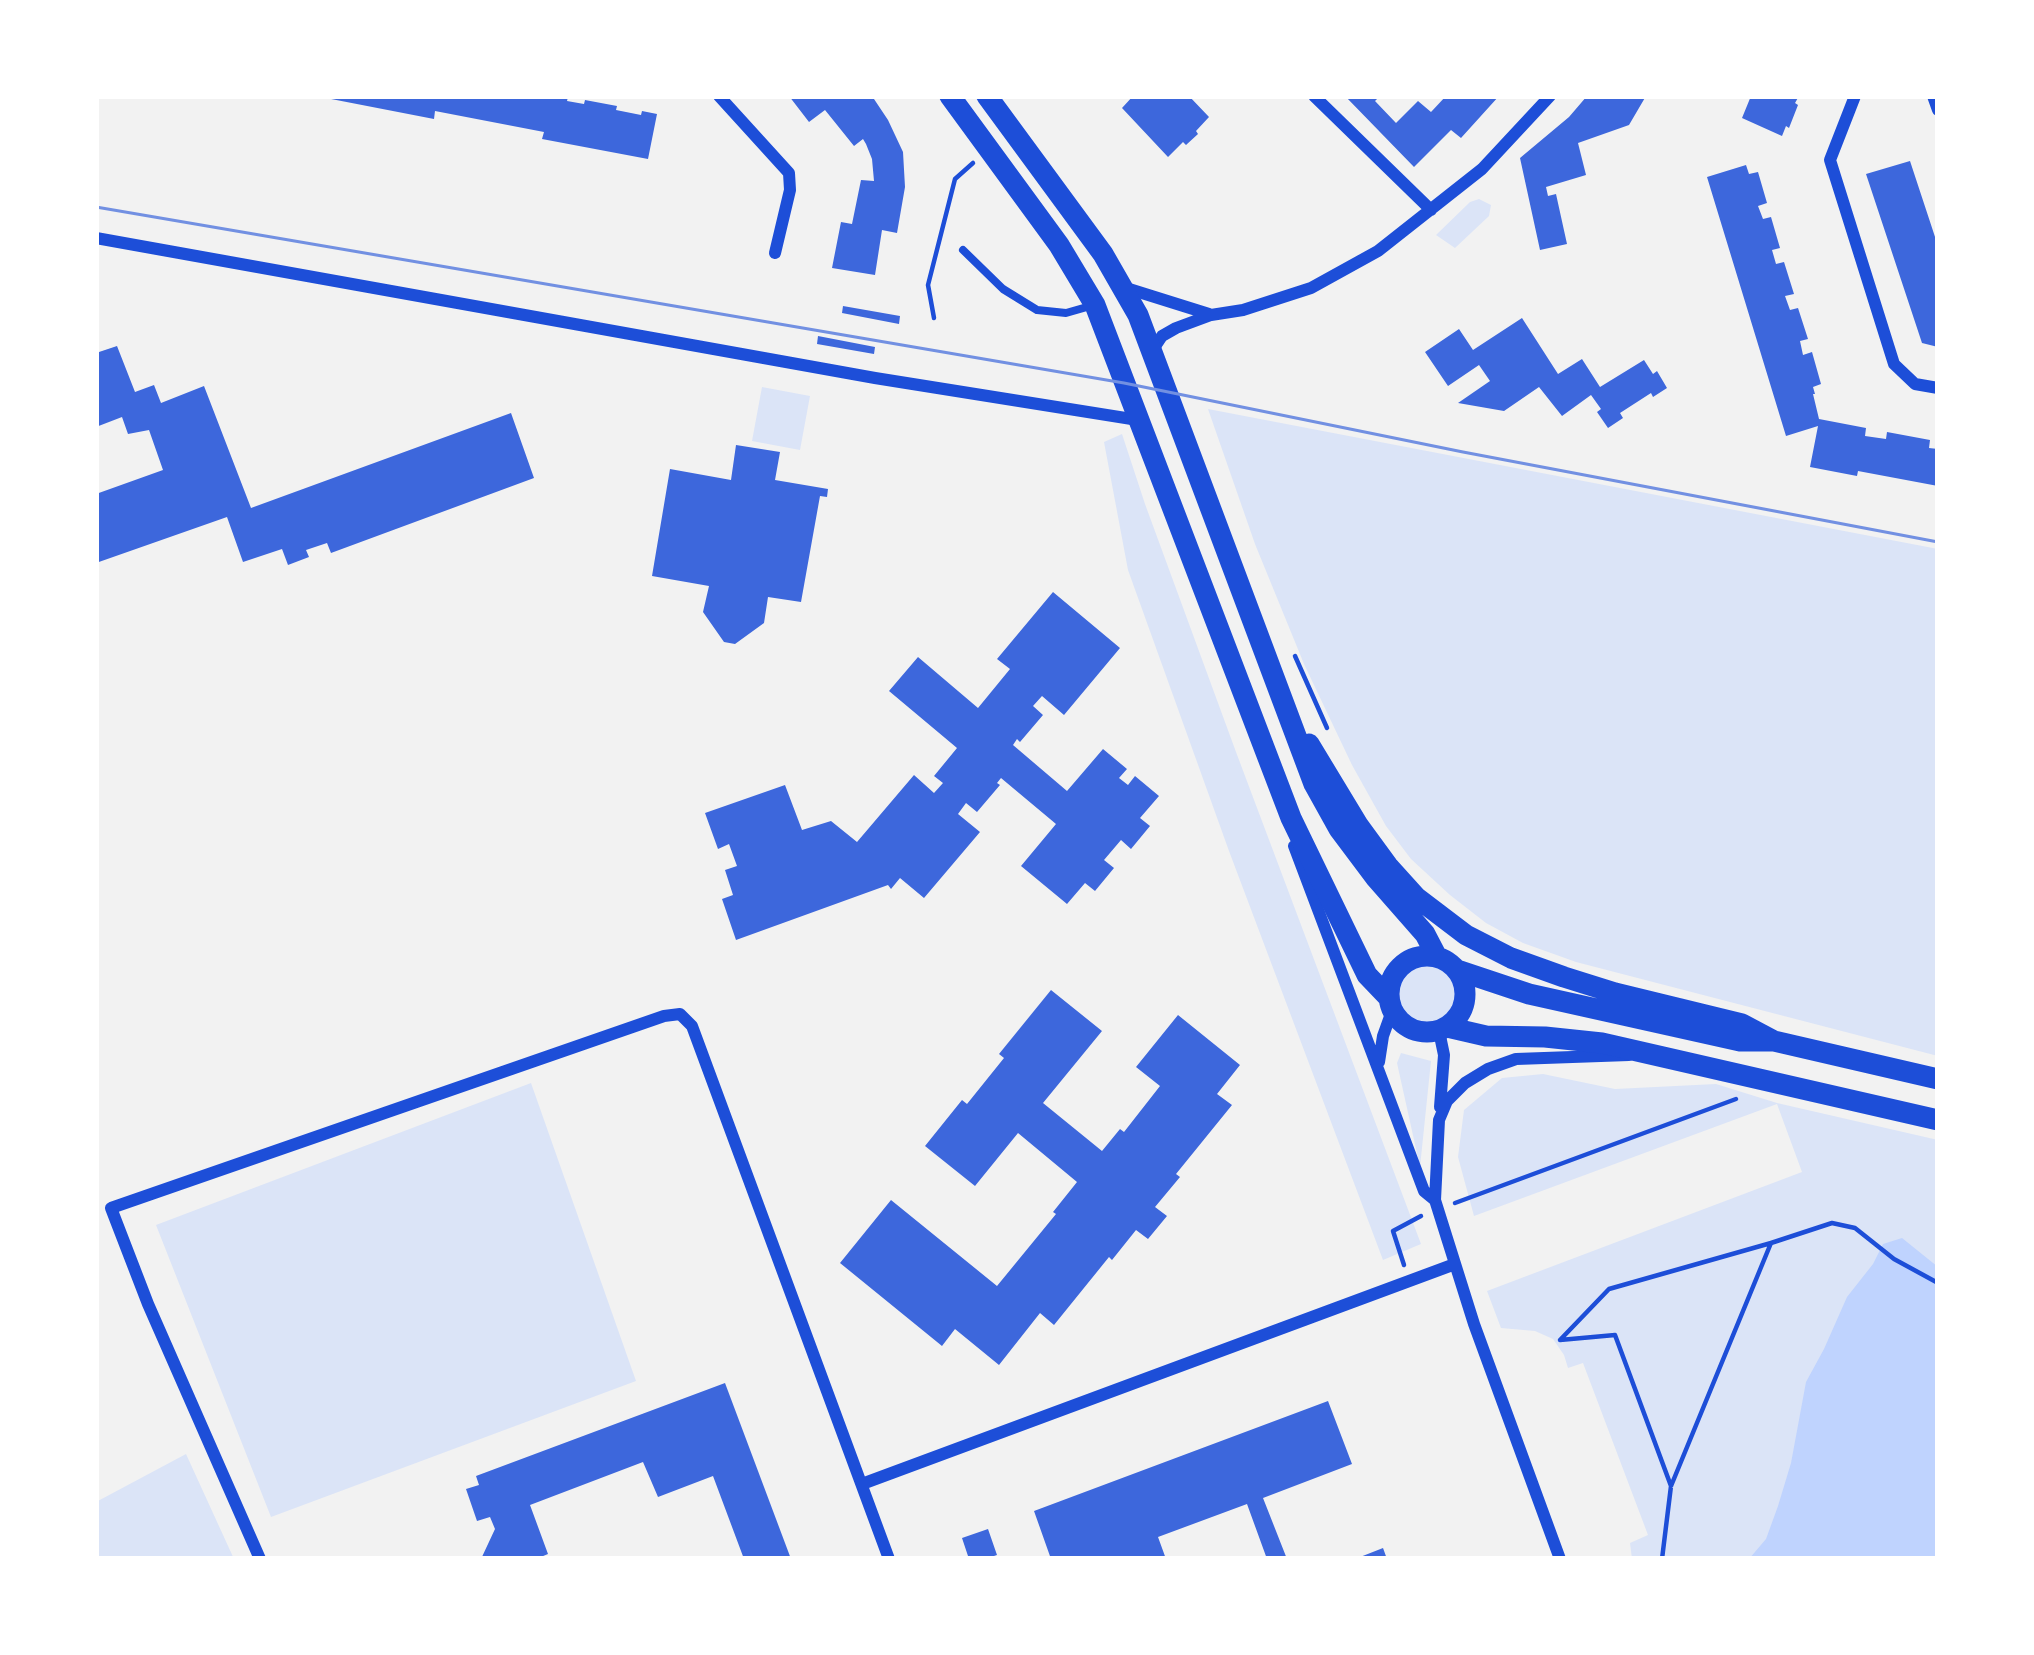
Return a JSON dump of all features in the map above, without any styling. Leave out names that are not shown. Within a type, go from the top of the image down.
[{"type":"main road","points":[[950,96],[1059,244],[1095,305],[1291,818],[1367,975],[1404,1025],[1416,1031],[1603,1042],[1938,1120]]},
{"type":"main road","points":[[987,96],[1103,254],[1138,315],[1314,784],[1340,829],[1425,934],[1437,957],[1456,970],[1529,994],[1740,1041],[1774,1041],[1938,1079]]},
{"type":"main road","points":[[1290,713],[1388,866],[1416,897],[1466,935],[1511,958],[1615,993],[1742,1024],[1774,1041]]},
{"type":"main road","points":[[1390,1005],[1389,988],[1401,966],[1423,956],[1437,957]]},
{"type":"main road","points":[[1443,1029],[1463,1006],[1465,992],[1456,970]]},
{"type":"street","points":[[719,96],[788,173],[790,190],[775,253]]},
{"type":"street","points":[[1314,96],[1431,210]]},
{"type":"street","points":[[1152,351],[1162,335],[1210,315],[1243,310],[1311,288],[1378,251],[1482,169],[1550,96]]},
{"type":"street","points":[[1855,96],[1830,160],[1894,364],[1915,384],[1938,388]]},
{"type":"street","points":[[1933,96],[1938,110]]},
{"type":"street","points":[[96,238],[875,379],[1138,420]]},
{"type":"street","points":[[1121,286],[1210,315]]},
{"type":"street","points":[[1291,818],[1291,839],[1424,1191],[1436,1205]]},
{"type":"street","points":[[1379,1065],[1390,1005]]},
{"type":"street","points":[[96,1213],[680,1014],[692,1026],[889,1559]]},
{"type":"street","points":[[1443,1029],[1436,1205],[1474,1324],[1561,1559]]},
{"type":"street","points":[[1438,1120],[1447,1101],[1465,1083],[1516,1059],[1643,1053]]},
{"type":"street","points":[[111,1208],[260,1559]]},
{"type":"street","points":[[862,1484],[1455,1264]]},
{"type":"lane","points":[[963,250],[1003,289],[1037,310],[1066,314],[1095,305]]},
{"type":"path","points":[[934,318],[928,285],[955,179],[990,149]]},
{"type":"path","points":[[1283,646],[1324,729],[1292,650]]},
{"type":"path","points":[[1436,1205],[1742,1097]]},
{"type":"path","points":[[1410,1281],[1393,1231],[1423,1215]]},
{"type":"path","points":[[1672,1486],[1615,1335],[1560,1340],[1610,1289],[1832,1223],[1855,1228],[1938,1283]]},
{"type":"path","points":[[1662,1559],[1672,1486],[1771,1244]]},
{"type":"shaded area","points":[[1479,199],[1491,205],[1489,216],[1455,248],[1436,235],[1470,202]]},
{"type":"shaded area","points":[[762,387],[810,396],[800,450],[752,441]]},
{"type":"shaded area","points":[[1208,409],[1938,549],[1938,1056],[1576,962],[1523,943],[1486,923],[1450,895],[1411,859],[1386,826],[1352,765],[1255,544]]},
{"type":"shaded area","points":[[1122,434],[1421,1244],[1383,1260],[1128,570],[1104,442]]},
{"type":"shaded area","points":[[1427,957],[1453,968],[1464,994],[1453,1020],[1427,1031],[1401,1020],[1390,994],[1401,968]]},
{"type":"shaded area","points":[[1401,1053],[1431,1061],[1420,1167],[1397,1063]]},
{"type":"shaded area","points":[[1543,1074],[1615,1089],[1716,1084],[1938,1140],[1938,1559],[1632,1559],[1630,1543],[1648,1535],[1583,1363],[1568,1368],[1553,1339],[1535,1331],[1501,1328],[1487,1291],[1802,1172],[1777,1104],[1474,1216],[1458,1157],[1464,1110],[1502,1078]]},
{"type":"shaded area","points":[[531,1083],[636,1381],[271,1517],[156,1225]]},
{"type":"shaded area","points":[[186,1454],[234,1559],[96,1559],[96,1502]]},
{"type":"water","points":[[1902,1238],[1938,1267],[1938,1559],[1749,1559],[1766,1539],[1778,1506],[1806,1382],[1847,1297],[1883,1244]]},
{"type":"building","points":[[326,96],[562,96],[567,101],[657,114],[648,159],[542,139],[544,132],[435,111],[434,119]]},
{"type":"building","points":[[789,96],[872,96],[888,120],[903,152],[905,187],[897,233],[882,230],[875,275],[832,268],[841,222],[852,224],[861,180],[874,181],[866,144],[863,139],[854,146],[825,110],[809,122]]},
{"type":"building","points":[[1133,96],[1189,96],[1209,117],[1198,134],[1168,157],[1122,108]]},
{"type":"building","points":[[1345,96],[1380,96],[1375,101],[1396,123],[1418,101],[1431,112],[1446,96],[1499,96],[1461,138],[1451,130],[1414,167]]},
{"type":"building","points":[[1587,96],[1646,96],[1629,125],[1578,143],[1586,175],[1546,187],[1548,196],[1556,194],[1567,244],[1540,250],[1520,158]]},
{"type":"building","points":[[1751,96],[1799,96],[1782,136],[1742,118]]},
{"type":"building","points":[[1910,161],[1938,246],[1938,347],[1922,343],[1866,174]]},
{"type":"building","points":[[1746,165],[1749,174],[1758,172],[1767,203],[1758,206],[1763,219],[1771,217],[1780,248],[1772,250],[1776,264],[1784,262],[1794,294],[1785,296],[1790,310],[1798,308],[1808,339],[1800,341],[1803,355],[1812,352],[1821,384],[1813,387],[1819,419],[1866,428],[1865,436],[1886,439],[1887,432],[1930,440],[1929,448],[1938,449],[1938,486],[1810,467],[1818,426],[1786,436],[1707,177]]},
{"type":"building","points":[[843,306],[900,316],[899,324],[842,313]]},
{"type":"building","points":[[1522,318],[1558,374],[1582,359],[1600,387],[1644,360],[1667,388],[1620,413],[1623,418],[1608,428],[1591,395],[1562,416],[1539,387],[1504,411],[1458,403],[1490,381],[1479,365],[1448,386],[1425,352],[1459,329],[1473,350]]},
{"type":"building","points":[[818,336],[875,347],[874,354],[817,344]]},
{"type":"building","points":[[117,346],[135,392],[154,385],[161,403],[204,386],[251,508],[511,413],[534,478],[331,553],[327,543],[306,550],[309,557],[288,565],[282,549],[243,562],[227,517],[96,563],[96,494],[163,470],[149,430],[128,434],[122,417],[96,427],[96,353]]},
{"type":"building","points":[[736,445],[780,452],[775,480],[828,489],[827,497],[820,496],[801,602],[768,597],[764,623],[735,644],[724,642],[703,612],[709,586],[652,576],[670,469],[731,480]]},
{"type":"building","points":[[1053,592],[1120,648],[1064,715],[1042,696],[1033,706],[1043,715],[1013,745],[1067,791],[1103,749],[1127,769],[1119,778],[1128,785],[1135,776],[1159,796],[1140,818],[1150,826],[1131,849],[1121,840],[1104,860],[1114,868],[1095,891],[1085,883],[1067,904],[1021,866],[1056,824],[1001,778],[977,812],[966,803],[958,814],[980,832],[924,898],[900,878],[891,889],[888,885],[736,940],[722,899],[733,895],[725,870],[737,866],[729,844],[718,849],[705,813],[785,785],[802,830],[831,821],[857,842],[914,775],[934,793],[943,783],[934,776],[957,748],[889,691],[918,657],[978,708],[1010,669],[997,659]]},
{"type":"building","points":[[1051,990],[1102,1031],[1043,1103],[1102,1151],[1120,1129],[1124,1132],[1160,1086],[1136,1067],[1178,1015],[1240,1065],[1217,1094],[1232,1105],[1155,1207],[1167,1216],[1148,1239],[1136,1230],[1054,1325],[1040,1313],[999,1365],[955,1329],[942,1346],[840,1263],[891,1200],[997,1286],[1056,1214],[1053,1212],[1077,1182],[1018,1133],[975,1186],[925,1146],[962,1100],[967,1104],[1004,1058],[999,1054]]},
{"type":"building","points":[[725,1383],[791,1559],[744,1559],[713,1476],[658,1497],[643,1462],[530,1505],[548,1554],[536,1559],[481,1559],[495,1529],[490,1517],[477,1521],[466,1489],[479,1485],[476,1476]]},
{"type":"building","points":[[1328,1401],[1352,1464],[1263,1498],[1287,1559],[1267,1559],[1247,1504],[1158,1537],[1166,1559],[1051,1559],[1034,1511]]},
{"type":"building","points":[[988,1529],[997,1555],[969,1559],[962,1538]]},
{"type":"building","points":[[1383,1548],[1387,1559],[1355,1559]]},
{"type":"tram line","points":[[96,207],[1124,383],[1938,542]]}]
